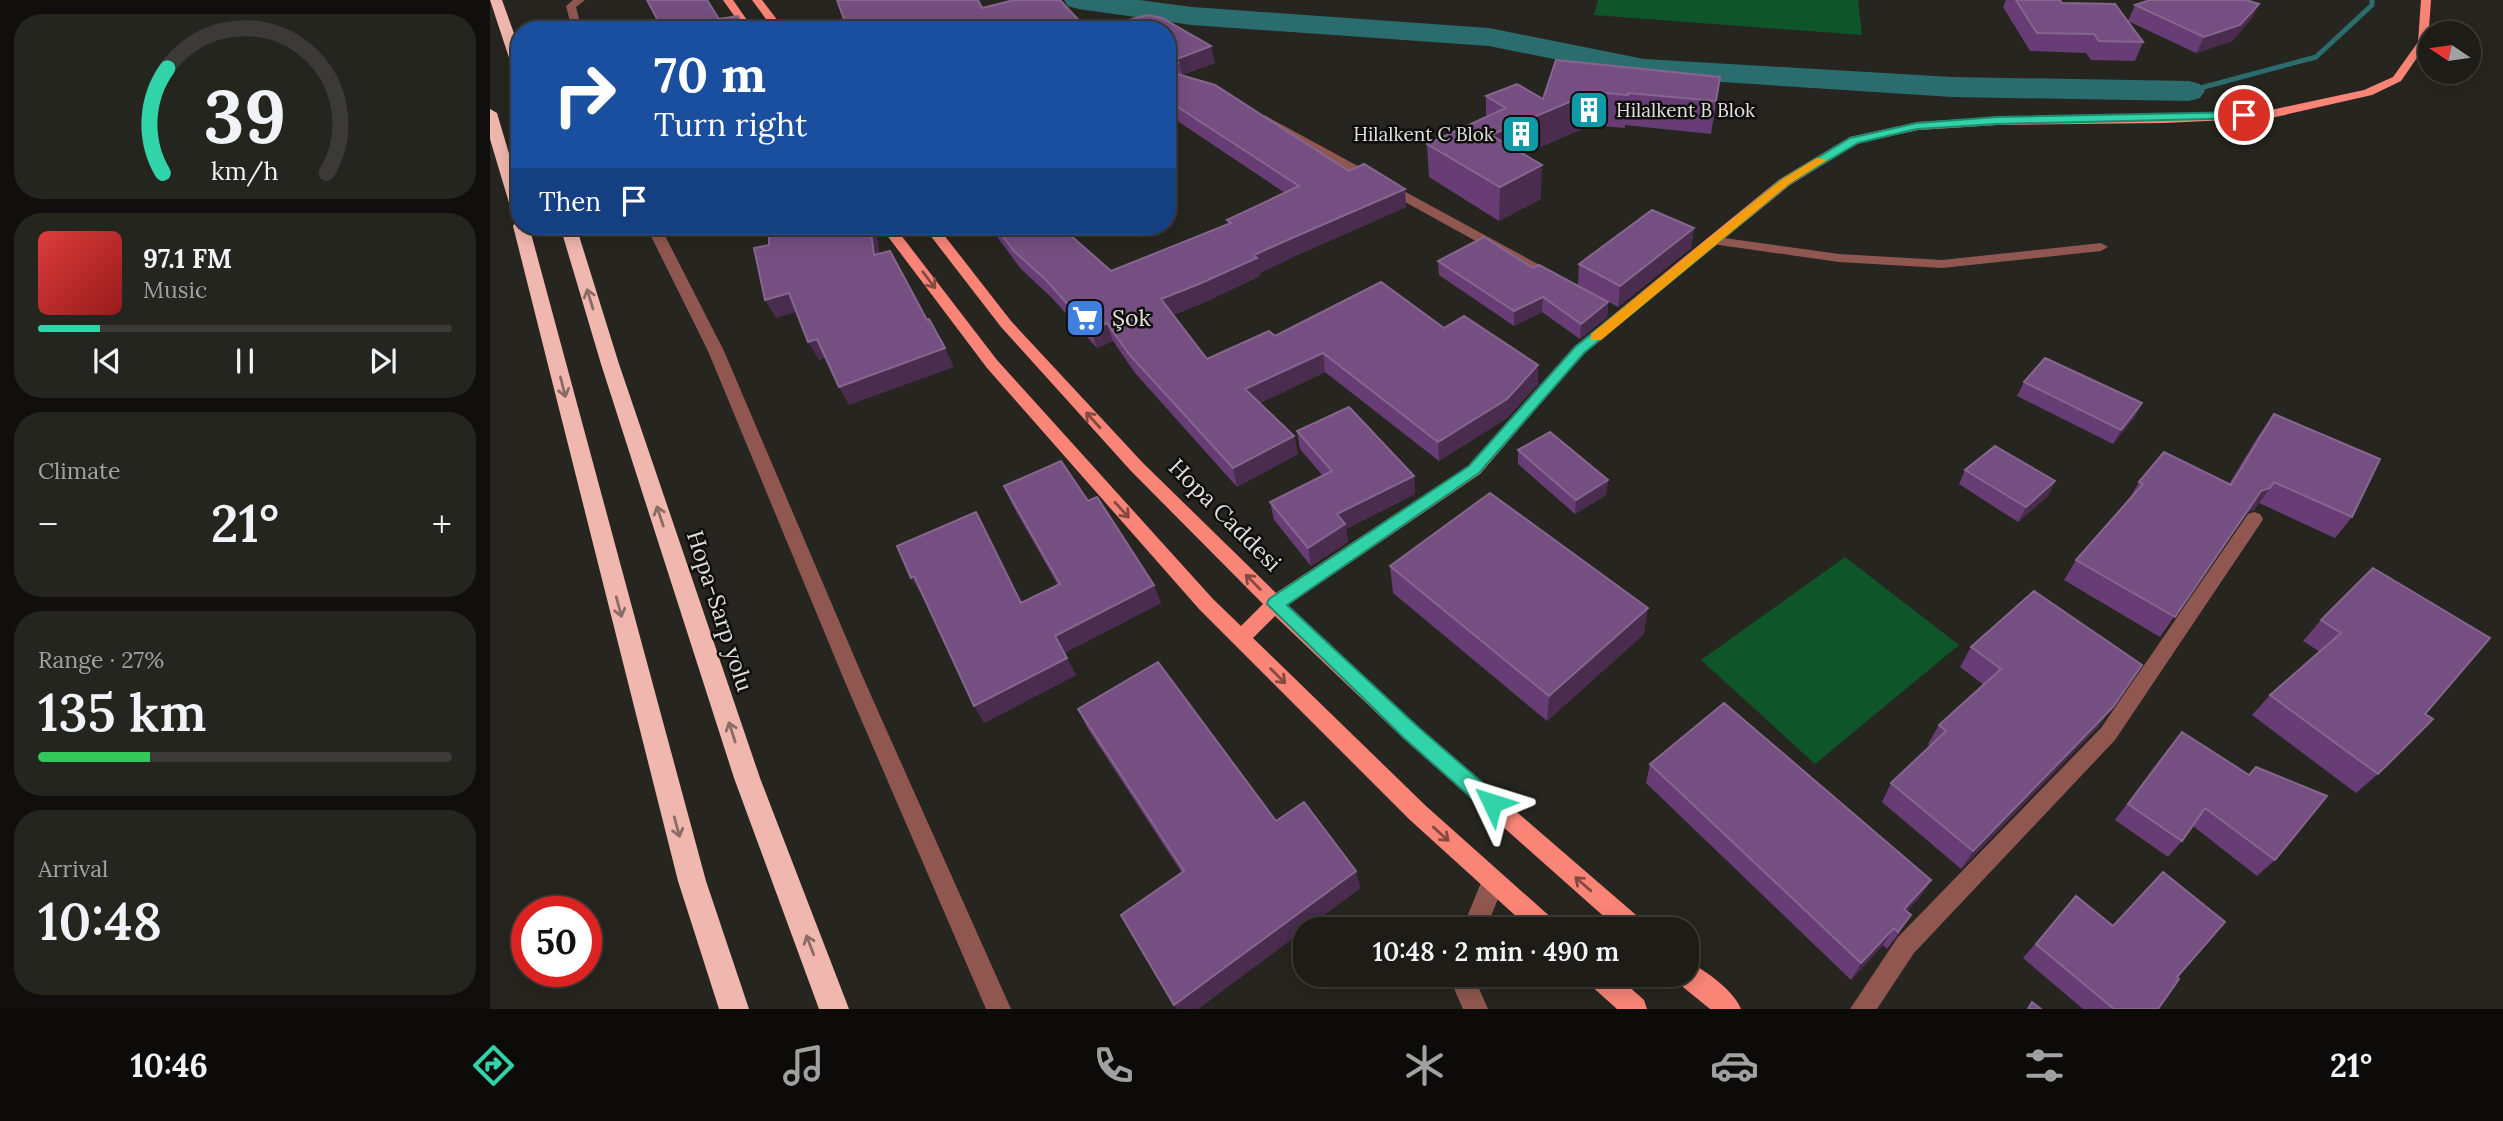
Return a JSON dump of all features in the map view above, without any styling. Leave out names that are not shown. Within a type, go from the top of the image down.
[{"type":"highway","points":[[496,0],[511,44]]},
{"type":"highway","points":[[490,113],[511,188]]},
{"type":"highway","points":[[524,235],[692,881],[734,1009]]},
{"type":"highway","name":"Hopa-Sarp yolu","points":[[571,235],[610,364],[747,778],[834,1009]]},
{"type":"main road","points":[[728,0],[743,21]]},
{"type":"main road","points":[[757,0],[773,21]]},
{"type":"main road","points":[[1241,638],[1275,604],[1474,470],[1616,313],[1717,241],[1785,182],[1854,140],[1917,126],[1997,121],[2164,119],[2271,114],[2368,93],[2397,79],[2423,42],[2426,0]]},
{"type":"main road","points":[[894,235],[992,365],[1206,604],[1418,813],[1534,917]]},
{"type":"main road","name":"Hopa Caddesi","points":[[937,235],[1006,324],[1137,467],[1275,604],[1410,732],[1621,917]]},
{"type":"main road","points":[[1699,984],[1729,1009]]},
{"type":"main road","points":[[1611,987],[1635,1009]]},
{"type":"street","points":[[575,21],[571,6],[580,0]]},
{"type":"street","points":[[1257,115],[1562,283]]},
{"type":"street","points":[[658,235],[716,351],[855,682],[999,1009]]},
{"type":"street","points":[[1717,241],[1839,258],[1942,264],[2101,247]]},
{"type":"street","points":[[1862,1009],[1906,945],[2108,734],[2254,519]]},
{"type":"street","points":[[1479,917],[1493,881]]},
{"type":"street","points":[[1466,987],[1476,1009]]},
{"type":"green space","points":[[1598,0],[1858,0],[1862,35],[1594,15]]},
{"type":"green space","points":[[1845,557],[1959,645],[1815,764],[1701,660]]},
{"type":"building","points":[[647,0],[707,0],[719,19],[738,16],[741,21],[658,21]]},
{"type":"building","points":[[837,0],[978,0],[982,8],[1014,0],[1060,0],[1080,21],[845,21]]},
{"type":"building","points":[[2016,0],[2115,4],[2143,42],[2099,41],[2094,34],[2037,33]]},
{"type":"building","points":[[2150,0],[2246,0],[2259,4],[2240,25],[2204,37],[2135,5]]},
{"type":"building","points":[[1147,15],[1167,21],[1125,21]]},
{"type":"building","points":[[1176,26],[1211,46],[1176,59]]},
{"type":"building","points":[[1556,60],[1720,77],[1716,101],[1593,92],[1491,135],[1542,165],[1500,187],[1427,144],[1506,108],[1486,96],[1517,84],[1543,99]]},
{"type":"building","points":[[1176,74],[1215,85],[1349,171],[1364,164],[1405,189],[1161,299],[1207,359],[1269,331],[1275,336],[1381,282],[1444,328],[1464,316],[1538,365],[1507,399],[1438,442],[1323,353],[1245,389],[1294,436],[1233,468],[1129,354],[1107,323],[1091,330],[1002,235],[1070,235],[1111,271],[1231,223],[1227,220],[1299,186],[1176,106]]},
{"type":"building","points":[[1652,210],[1694,228],[1620,286],[1579,264]]},
{"type":"building","points":[[769,235],[871,235],[874,255],[890,251],[945,348],[839,387],[817,339],[808,342],[789,293],[765,300],[754,248],[769,245]]},
{"type":"building","points":[[1484,237],[1533,268],[1539,265],[1608,302],[1581,324],[1543,297],[1514,311],[1438,261]]},
{"type":"building","points":[[2045,358],[2142,403],[2121,430],[2024,382]]},
{"type":"building","points":[[1349,407],[1414,476],[1337,514],[1345,524],[1308,548],[1270,502],[1332,471],[1297,431]]},
{"type":"building","points":[[2274,414],[2380,459],[2352,517],[2274,482],[2270,488],[2261,491],[2175,617],[2076,560],[2143,484],[2139,482],[2164,452],[2231,485]]},
{"type":"building","points":[[1550,432],[1608,480],[1576,500],[1518,450]]},
{"type":"building","points":[[1995,446],[2055,481],[2026,507],[1965,470]]},
{"type":"building","points":[[1061,461],[1088,501],[1097,497],[1154,585],[1055,636],[1067,658],[974,706],[914,576],[911,578],[897,546],[976,512],[1021,603],[1060,584],[1004,486]]},
{"type":"building","points":[[1490,493],[1648,608],[1549,696],[1390,566]]},
{"type":"building","points":[[2373,568],[2490,638],[2425,714],[2433,719],[2378,774],[2270,695],[2341,633],[2321,620]]},
{"type":"building","points":[[2034,591],[2142,665],[2113,707],[1973,851],[1891,783],[1946,731],[1939,725],[2001,669],[1971,647]]},
{"type":"building","points":[[1158,662],[1276,821],[1304,802],[1356,871],[1174,1005],[1121,915],[1184,871],[1078,709]]},
{"type":"building","points":[[1724,703],[1931,880],[1904,909],[1911,915],[1898,932],[1894,928],[1861,963],[1650,764]]},
{"type":"building","points":[[2182,732],[2249,775],[2256,767],[2327,796],[2275,860],[2205,808],[2182,841],[2128,804]]},
{"type":"building","points":[[2163,872],[2225,922],[2177,977],[2179,979],[2158,1009],[2114,1009],[2036,944],[2076,896],[2113,926]]},
{"type":"building","points":[[2032,1002],[2041,1009],[2028,1009]]},
{"type":"waterway","points":[[1078,0],[1192,16],[1489,37],[1644,68],[1952,87],[2189,91]]},
{"type":"waterway","points":[[2189,91],[2316,57],[2372,5],[2372,0]]},
{"type":"slow traffic","points":[[1596,337],[1717,241],[1785,182],[1821,160]]},
{"type":"place","name":"Hilalkent B Blok","points":[[1589,110]]},
{"type":"place","name":"Hilalkent C Blok","points":[[1521,134]]},
{"type":"place","name":"Şok","points":[[1085,318]]},
{"type":"route","points":[[1492,803],[1410,732],[1275,604],[1474,470],[1580,350],[1717,241],[1785,182],[1854,140],[1917,126],[1997,121],[2244,115]]}]
